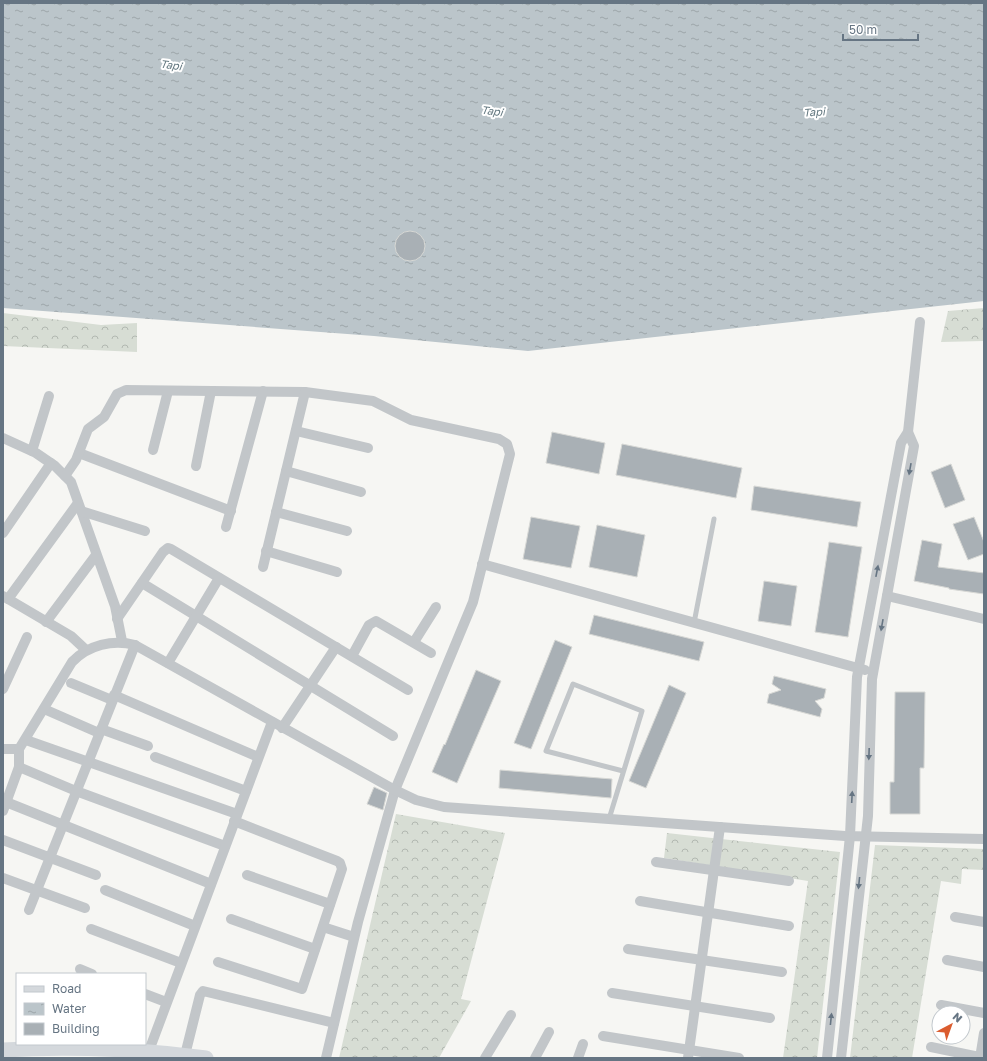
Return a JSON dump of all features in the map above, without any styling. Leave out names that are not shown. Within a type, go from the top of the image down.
[{"type":"street","points":[[827,1058],[850,836],[859,669],[901,443],[908,432],[920,322]]},
{"type":"street","points":[[65,476],[79,453],[88,429],[104,417],[117,394],[126,390],[305,392],[373,401],[411,420],[499,439],[507,444],[510,454],[473,602],[395,790],[354,937],[326,1058]]},
{"type":"street","points":[[152,450],[168,390]]},
{"type":"street","points":[[196,466],[211,391]]},
{"type":"street","points":[[226,527],[263,391]]},
{"type":"street","points":[[263,567],[305,392]]},
{"type":"street","points":[[32,451],[49,396]]},
{"type":"street","points":[[296,431],[368,448]]},
{"type":"street","points":[[841,1058],[864,837],[868,816],[873,671],[914,446],[908,432]]},
{"type":"street","points":[[4,440],[32,451],[51,463],[71,482],[115,606],[122,641]]},
{"type":"street","points":[[79,453],[231,511]]},
{"type":"street","points":[[3,533],[51,463]]},
{"type":"street","points":[[286,471],[361,492]]},
{"type":"street","points":[[80,507],[145,531]]},
{"type":"street","points":[[80,507],[5,598],[71,636],[86,650]]},
{"type":"street","points":[[276,512],[347,531]]},
{"type":"street","points":[[117,618],[163,552],[168,548],[408,690]]},
{"type":"street","points":[[266,550],[337,572]]},
{"type":"street","points":[[46,622],[96,555]]},
{"type":"street","points":[[482,564],[859,669],[873,671]]},
{"type":"street","points":[[168,663],[219,578]]},
{"type":"street","points":[[142,583],[393,736]]},
{"type":"street","points":[[887,596],[984,619]]},
{"type":"street","points":[[414,642],[436,607]]},
{"type":"street","points":[[352,656],[369,624],[376,621],[431,653]]},
{"type":"street","points":[[3,689],[27,636]]},
{"type":"street","points":[[211,884],[63,825],[4,809],[19,767],[19,749],[26,740],[72,662],[86,650],[122,641],[135,644],[282,728],[395,790],[416,800],[444,807],[864,837],[984,839]]},
{"type":"street","points":[[30,910],[135,644]]},
{"type":"street","points":[[282,728],[336,647]]},
{"type":"street","points":[[71,683],[113,698],[258,757]]},
{"type":"street","points":[[44,709],[100,731],[148,746]]},
{"type":"street","points":[[147,1054],[272,722]]},
{"type":"street","points":[[26,740],[88,761],[235,818],[340,863],[342,869],[304,986],[300,990],[218,962]]},
{"type":"street","points":[[3,749],[19,749]]},
{"type":"street","points":[[155,757],[246,791]]},
{"type":"street","points":[[19,767],[76,791],[225,846]]},
{"type":"street","points":[[689,1055],[697,1006],[720,827]]},
{"type":"street","points":[[3,840],[96,875]]},
{"type":"street","points":[[656,862],[714,869],[789,881]]},
{"type":"street","points":[[247,875],[330,904]]},
{"type":"street","points":[[3,878],[85,908]]},
{"type":"street","points":[[105,890],[195,926]]},
{"type":"street","points":[[640,902],[789,926]]},
{"type":"street","points":[[955,917],[984,922]]},
{"type":"street","points":[[231,919],[315,949]]},
{"type":"street","points":[[323,926],[354,937]]},
{"type":"street","points":[[91,929],[181,963]]},
{"type":"street","points":[[628,949],[782,972]]},
{"type":"street","points":[[947,960],[984,967]]},
{"type":"street","points":[[80,969],[90,973]]},
{"type":"street","points":[[185,1055],[200,995],[203,990],[334,1024]]},
{"type":"street","points":[[612,993],[770,1018]]},
{"type":"street","points":[[146,994],[166,1002]]},
{"type":"street","points":[[971,1011],[984,1013]]},
{"type":"street","points":[[485,1058],[511,1015]]},
{"type":"street","points":[[535,1058],[549,1032]]},
{"type":"street","points":[[931,1047],[982,1058],[984,1033]]},
{"type":"street","points":[[602,1036],[689,1055],[739,1058]]},
{"type":"street","points":[[578,1058],[583,1044]]},
{"type":"street","points":[[3,1050],[33,1048],[185,1055],[206,1058]]},
{"type":"lane","points":[[694,623],[714,519]]},
{"type":"lane","points":[[609,819],[642,711],[573,684],[546,751],[623,771]]},
{"type":"green space","points":[[984,308],[984,341],[941,342],[948,311]]},
{"type":"green space","points":[[3,313],[101,325],[137,323],[137,352],[3,346]]},
{"type":"green space","points":[[396,814],[505,833],[461,999],[471,1001],[439,1058],[339,1058]]},
{"type":"green space","points":[[667,833],[840,852],[817,1058],[783,1058],[808,881],[664,858]]},
{"type":"green space","points":[[875,845],[984,849],[984,870],[962,869],[961,884],[941,881],[912,1058],[850,1058]]},
{"type":"water","name":"Tapi","points":[[3,3],[984,3],[984,301],[528,351],[374,336],[3,308]]},
{"type":"building","points":[[410,231],[421,235],[425,246],[421,257],[410,261],[399,257],[395,246],[399,235]]},
{"type":"building","points":[[552,432],[605,443],[599,474],[546,463]]},
{"type":"building","points":[[622,444],[742,468],[736,498],[616,475]]},
{"type":"building","points":[[951,464],[965,500],[945,508],[931,472]]},
{"type":"building","points":[[754,486],[861,502],[857,527],[751,510]]},
{"type":"building","points":[[531,517],[580,526],[571,568],[523,559]]},
{"type":"building","points":[[974,517],[984,542],[984,554],[968,560],[953,524]]},
{"type":"building","points":[[597,525],[645,535],[637,577],[589,567]]},
{"type":"building","points":[[922,540],[942,544],[938,567],[984,573],[984,594],[949,589],[914,581]]},
{"type":"building","points":[[829,542],[862,547],[848,637],[815,632]]},
{"type":"building","points":[[764,581],[797,586],[791,626],[758,621]]},
{"type":"building","points":[[594,615],[704,642],[699,661],[589,634]]},
{"type":"building","points":[[555,640],[572,647],[531,749],[514,743]]},
{"type":"building","points":[[476,670],[501,681],[457,783],[432,772],[444,744],[445,745]]},
{"type":"building","points":[[774,676],[826,689],[824,698],[815,701],[822,709],[820,717],[767,703],[769,694],[781,690],[772,684]]},
{"type":"building","points":[[669,685],[686,693],[646,788],[629,781]]},
{"type":"building","points":[[895,692],[925,692],[924,768],[920,768],[920,814],[890,814],[890,782],[894,782]]},
{"type":"building","points":[[500,770],[612,779],[611,798],[499,788]]},
{"type":"building","points":[[374,787],[387,793],[383,810],[367,804]]}]
